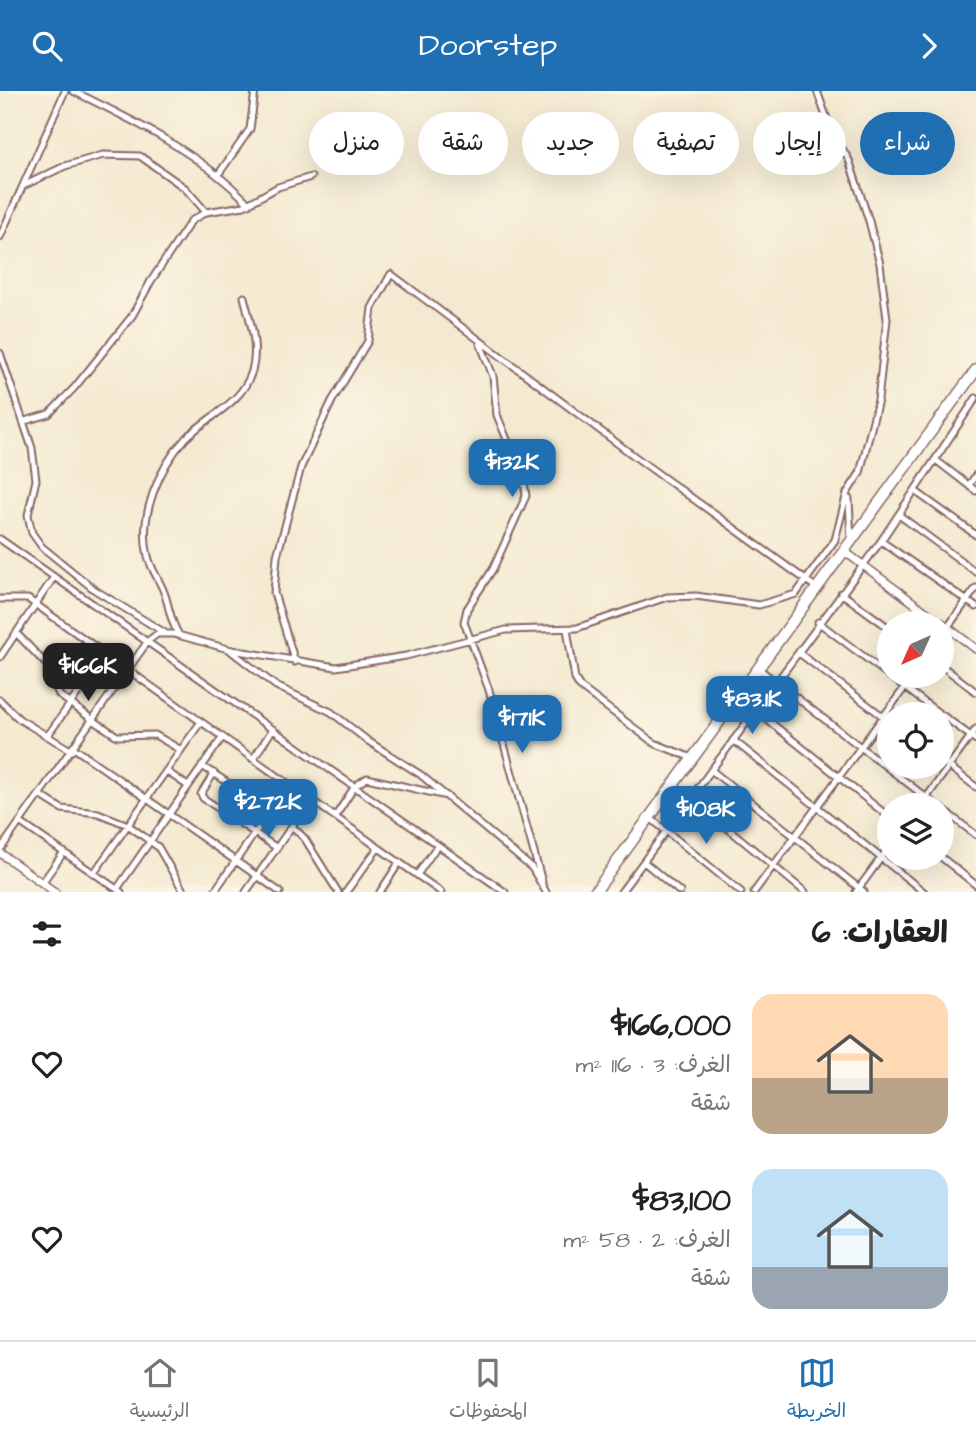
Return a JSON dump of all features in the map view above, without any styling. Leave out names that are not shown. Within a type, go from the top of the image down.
[{"type":"highway","points":[[595,892],[817,587],[846,553],[851,541],[976,370]]},
{"type":"highway","points":[[602,892],[763,672],[846,553],[976,380]]},
{"type":"street","points":[[0,237],[65,91]]},
{"type":"street","points":[[72,91],[139,124],[218,175],[249,204]]},
{"type":"street","points":[[218,175],[250,129],[255,91]]},
{"type":"street","points":[[55,892],[0,851],[154,635],[179,635],[228,649],[295,662],[343,666],[405,656],[506,630],[567,629],[667,597],[689,596],[759,605],[773,604],[796,594],[835,540],[846,497],[861,468],[877,400],[885,344],[886,298],[869,221],[849,160],[831,131],[817,91]]},
{"type":"street","points":[[23,186],[65,166],[103,155],[140,156],[185,188],[206,212]]},
{"type":"street","points":[[25,421],[49,414],[75,387],[132,316],[186,228],[206,212],[249,204],[278,187],[311,177]]},
{"type":"street","points":[[295,662],[274,593],[277,556],[301,467],[332,401],[368,341],[372,308],[391,274],[817,587]]},
{"type":"street","points":[[179,635],[170,622],[166,596],[148,556],[150,509],[157,482],[178,447],[187,437],[225,410],[252,373],[254,335],[244,297]]},
{"type":"street","points":[[478,339],[494,376],[497,415],[524,481],[526,496],[493,569],[467,609],[464,622],[489,690],[546,892]]},
{"type":"street","points":[[0,353],[25,421],[36,468],[35,490],[28,515],[32,533],[42,547],[95,590],[165,633]]},
{"type":"street","points":[[622,892],[755,710],[778,683],[818,622],[864,565],[937,461],[976,398]]},
{"type":"street","points":[[937,461],[976,491]]},
{"type":"street","points":[[969,485],[976,475]]},
{"type":"street","points":[[851,541],[848,510],[853,485]]},
{"type":"street","points":[[915,491],[976,535]]},
{"type":"street","points":[[899,515],[976,572]]},
{"type":"street","points":[[0,539],[505,892]]},
{"type":"street","points":[[881,541],[976,607]]},
{"type":"street","points":[[846,553],[925,611]]},
{"type":"street","points":[[1,655],[54,577]]},
{"type":"street","points":[[954,614],[976,588]]},
{"type":"street","points":[[841,593],[877,619]]},
{"type":"street","points":[[0,599],[20,597],[36,605],[441,892]]},
{"type":"street","points":[[818,622],[877,667]]},
{"type":"street","points":[[567,629],[575,679],[580,687],[654,743],[692,758]]},
{"type":"street","points":[[954,633],[976,649]]},
{"type":"street","points":[[17,634],[47,665],[57,691],[93,720],[117,736],[155,736],[181,750]]},
{"type":"street","points":[[228,649],[276,685],[338,716],[368,741],[401,760],[450,797],[482,830],[532,868],[542,881]]},
{"type":"street","points":[[799,653],[877,712]]},
{"type":"street","points":[[48,735],[105,655]]},
{"type":"street","points":[[763,672],[921,793]]},
{"type":"street","points":[[954,676],[976,692]]},
{"type":"street","points":[[894,702],[905,688],[924,702]]},
{"type":"street","points":[[0,700],[19,719],[73,749],[147,798],[280,892]]},
{"type":"street","points":[[755,710],[877,807]]},
{"type":"street","points":[[94,873],[201,723]]},
{"type":"street","points":[[954,724],[973,738]]},
{"type":"street","points":[[754,892],[877,725]]},
{"type":"street","points":[[253,759],[273,729]]},
{"type":"street","points":[[954,761],[973,738],[976,729]]},
{"type":"street","points":[[21,823],[119,890],[222,737]]},
{"type":"street","points":[[733,740],[877,854]]},
{"type":"street","points":[[202,766],[256,801],[241,823]]},
{"type":"street","points":[[711,770],[860,891],[877,866]]},
{"type":"street","points":[[166,771],[188,786]]},
{"type":"street","points":[[954,771],[976,787]]},
{"type":"street","points":[[214,773],[202,796],[277,849]]},
{"type":"street","points":[[335,817],[355,786],[369,779],[450,797]]},
{"type":"street","points":[[214,892],[289,784]]},
{"type":"street","points":[[40,795],[62,809],[98,813],[128,825],[160,849],[184,892]]},
{"type":"street","points":[[691,798],[805,892]]},
{"type":"street","points":[[246,892],[310,800]]},
{"type":"street","points":[[954,818],[976,835]]},
{"type":"street","points":[[654,821],[741,892]]},
{"type":"street","points":[[292,827],[305,839],[338,892]]},
{"type":"street","points":[[417,875],[437,846]]},
{"type":"street","points":[[346,892],[378,848]]},
{"type":"street","points":[[42,883],[64,852]]},
{"type":"street","points":[[644,862],[680,892]]},
{"type":"street","points":[[381,891],[399,863]]},
{"type":"street","points":[[954,867],[976,885]]},
{"type":"street","points":[[897,870],[925,892]]}]
